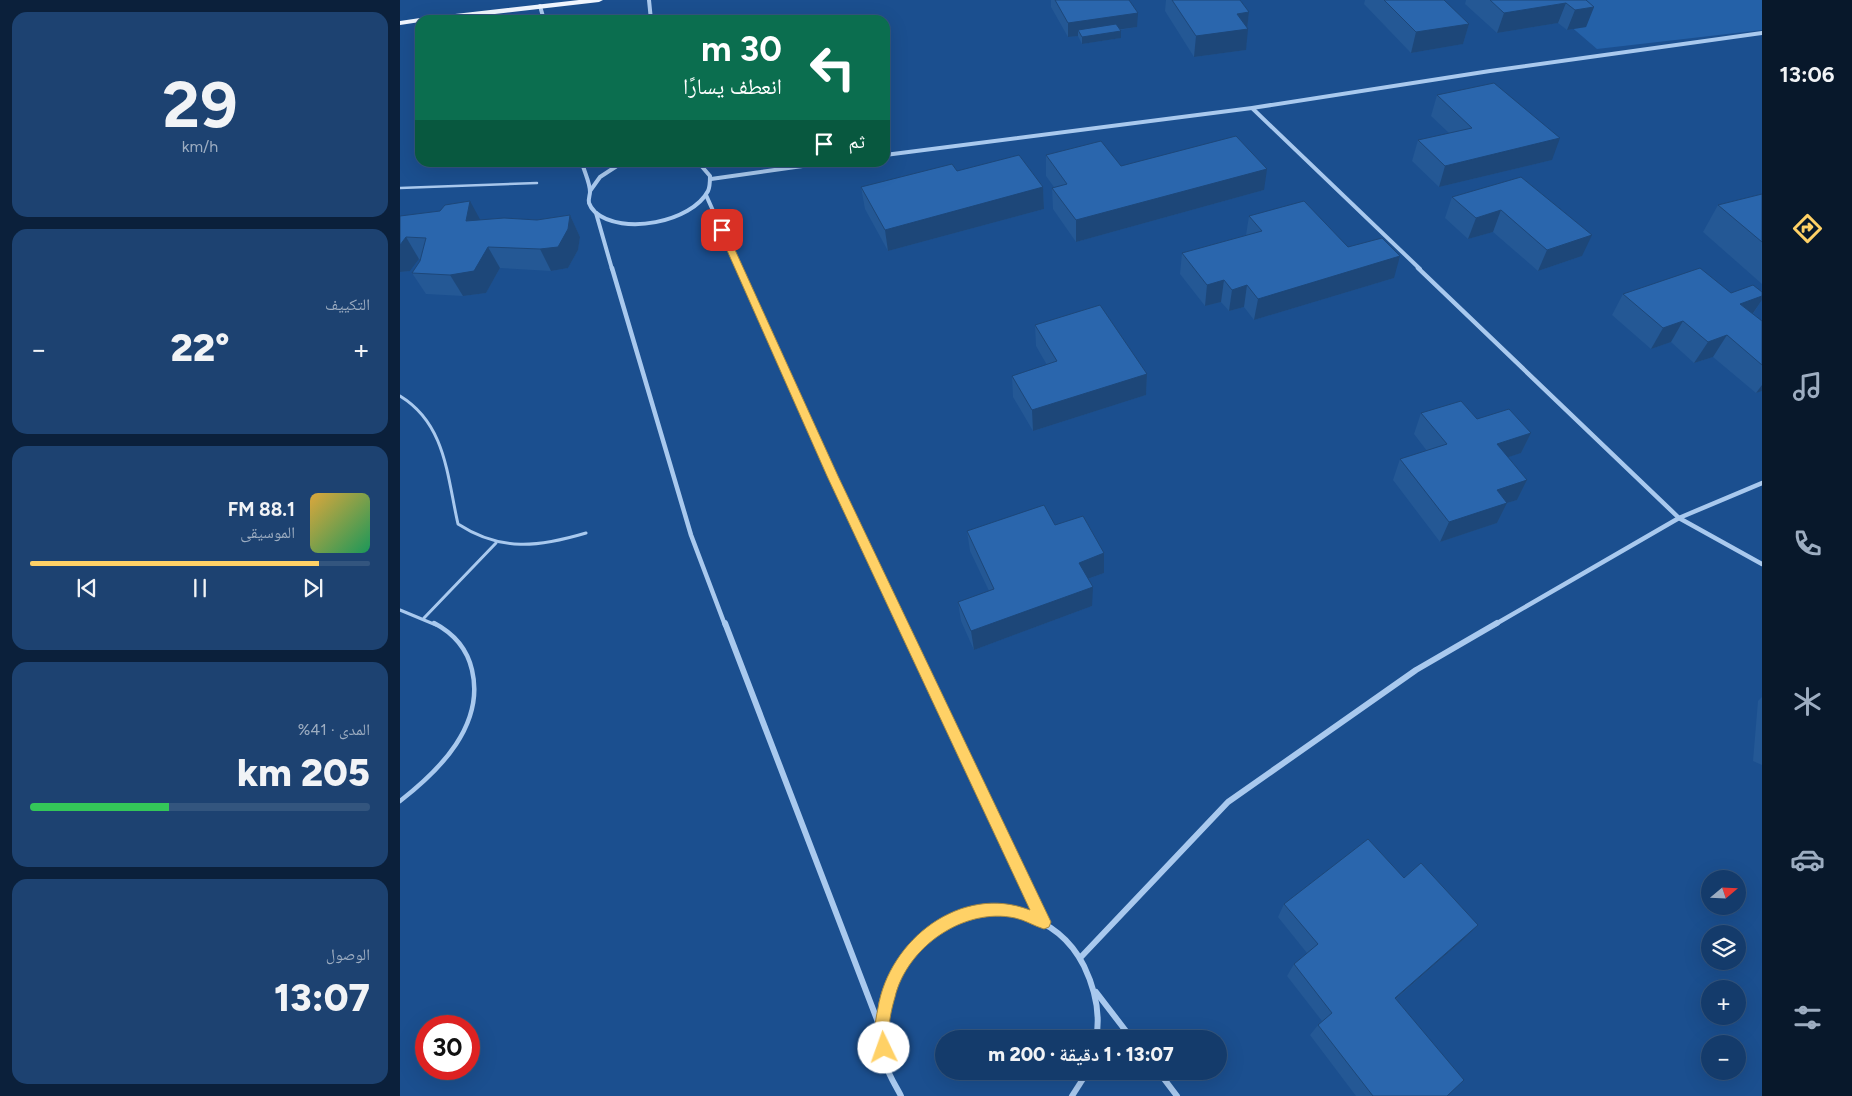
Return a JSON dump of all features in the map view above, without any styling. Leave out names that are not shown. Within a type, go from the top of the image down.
[{"type":"main road","points":[[464,15],[599,0]]},
{"type":"main road","points":[[400,23],[415,21]]},
{"type":"street","points":[[648,0],[650,15]]},
{"type":"street","points":[[540,6],[543,15]]},
{"type":"street","points":[[890,154],[1252,108],[1490,71],[1762,33]]},
{"type":"street","points":[[1252,108],[1679,518],[1762,564]]},
{"type":"street","points":[[583,167],[590,191],[589,203],[596,213],[691,535],[882,1030]]},
{"type":"street","points":[[590,191],[595,182],[614,167]]},
{"type":"street","points":[[596,213],[610,221],[626,224],[647,224],[682,214],[698,204],[706,195],[711,179],[705,167]]},
{"type":"street","points":[[711,179],[796,167]]},
{"type":"street","points":[[706,195],[833,476],[1044,922]]},
{"type":"street","points":[[1081,957],[1228,802],[1416,670],[1679,518],[1762,483]]},
{"type":"street","points":[[901,1096],[886,1066],[882,1030],[887,995],[902,962],[925,937],[953,919],[983,910],[1015,911],[1044,922],[1064,937],[1081,957],[1096,992],[1125,1030]]},
{"type":"street","points":[[1096,992],[1098,1030]]},
{"type":"street","points":[[1072,1096],[1082,1080]]},
{"type":"street","points":[[1165,1080],[1177,1096]]},
{"type":"lane","points":[[400,188],[536,183]]},
{"type":"lane","points":[[400,396],[416,406],[427,418],[436,436],[458,524],[468,533],[496,543],[517,546],[540,544],[586,533]]},
{"type":"lane","points":[[424,618],[496,543]]},
{"type":"lane","points":[[400,610],[424,618],[453,634],[462,645],[473,673],[475,689],[468,723],[459,740],[434,773],[400,801]]},
{"type":"shaded area","points":[[1540,0],[1762,0],[1762,30],[1597,49]]},
{"type":"building","points":[[1055,0],[1129,0],[1138,13],[1068,23]]},
{"type":"building","points":[[1172,0],[1240,0],[1249,12],[1237,14],[1248,29],[1196,36]]},
{"type":"building","points":[[1384,0],[1444,0],[1469,24],[1416,32]]},
{"type":"building","points":[[1490,0],[1586,0],[1594,7],[1575,10],[1566,3],[1504,13]]},
{"type":"building","points":[[1116,24],[1121,31],[1082,37],[1078,30]]},
{"type":"building","points":[[1494,83],[1560,138],[1445,166],[1418,140],[1472,128],[1437,95]]},
{"type":"building","points":[[1236,136],[1267,169],[1076,220],[1052,188],[1067,184],[1046,155],[1101,141],[1121,166]]},
{"type":"building","points":[[1019,155],[1043,187],[885,230],[861,187],[952,164],[957,171]]},
{"type":"building","points":[[1521,177],[1592,235],[1547,250],[1501,210],[1476,218],[1452,197]]},
{"type":"building","points":[[1762,194],[1762,242],[1718,205]]},
{"type":"building","points":[[470,201],[466,221],[504,218],[537,220],[570,215],[568,229],[558,247],[540,249],[488,247],[474,271],[450,275],[412,273],[420,261],[426,238],[406,237],[400,245],[400,216],[440,211],[445,205]]},
{"type":"building","points":[[1304,201],[1348,247],[1382,238],[1400,256],[1258,299],[1247,285],[1232,290],[1224,280],[1207,285],[1182,253],[1262,231],[1249,216]]},
{"type":"building","points":[[1700,268],[1731,293],[1753,285],[1762,292],[1762,296],[1740,304],[1762,321],[1762,365],[1727,335],[1708,342],[1683,321],[1663,328],[1623,294]]},
{"type":"building","points":[[1100,305],[1147,374],[1032,410],[1012,376],[1057,361],[1035,325]]},
{"type":"building","points":[[1461,401],[1477,419],[1509,409],[1531,433],[1497,444],[1527,480],[1497,490],[1507,503],[1449,522],[1400,459],[1447,444],[1421,413]]},
{"type":"building","points":[[1044,505],[1055,525],[1083,516],[1104,553],[1079,563],[1093,587],[971,631],[958,602],[994,589],[967,531]]},
{"type":"building","points":[[1368,839],[1404,878],[1421,863],[1478,925],[1395,998],[1464,1080],[1447,1096],[1373,1096],[1318,1025],[1332,1013],[1294,964],[1318,944],[1284,904]]},
{"type":"route","points":[[722,230],[833,476],[1044,922],[1015,911],[983,910],[953,919],[925,937],[902,962],[887,995],[882,1030],[884,1048]]}]
